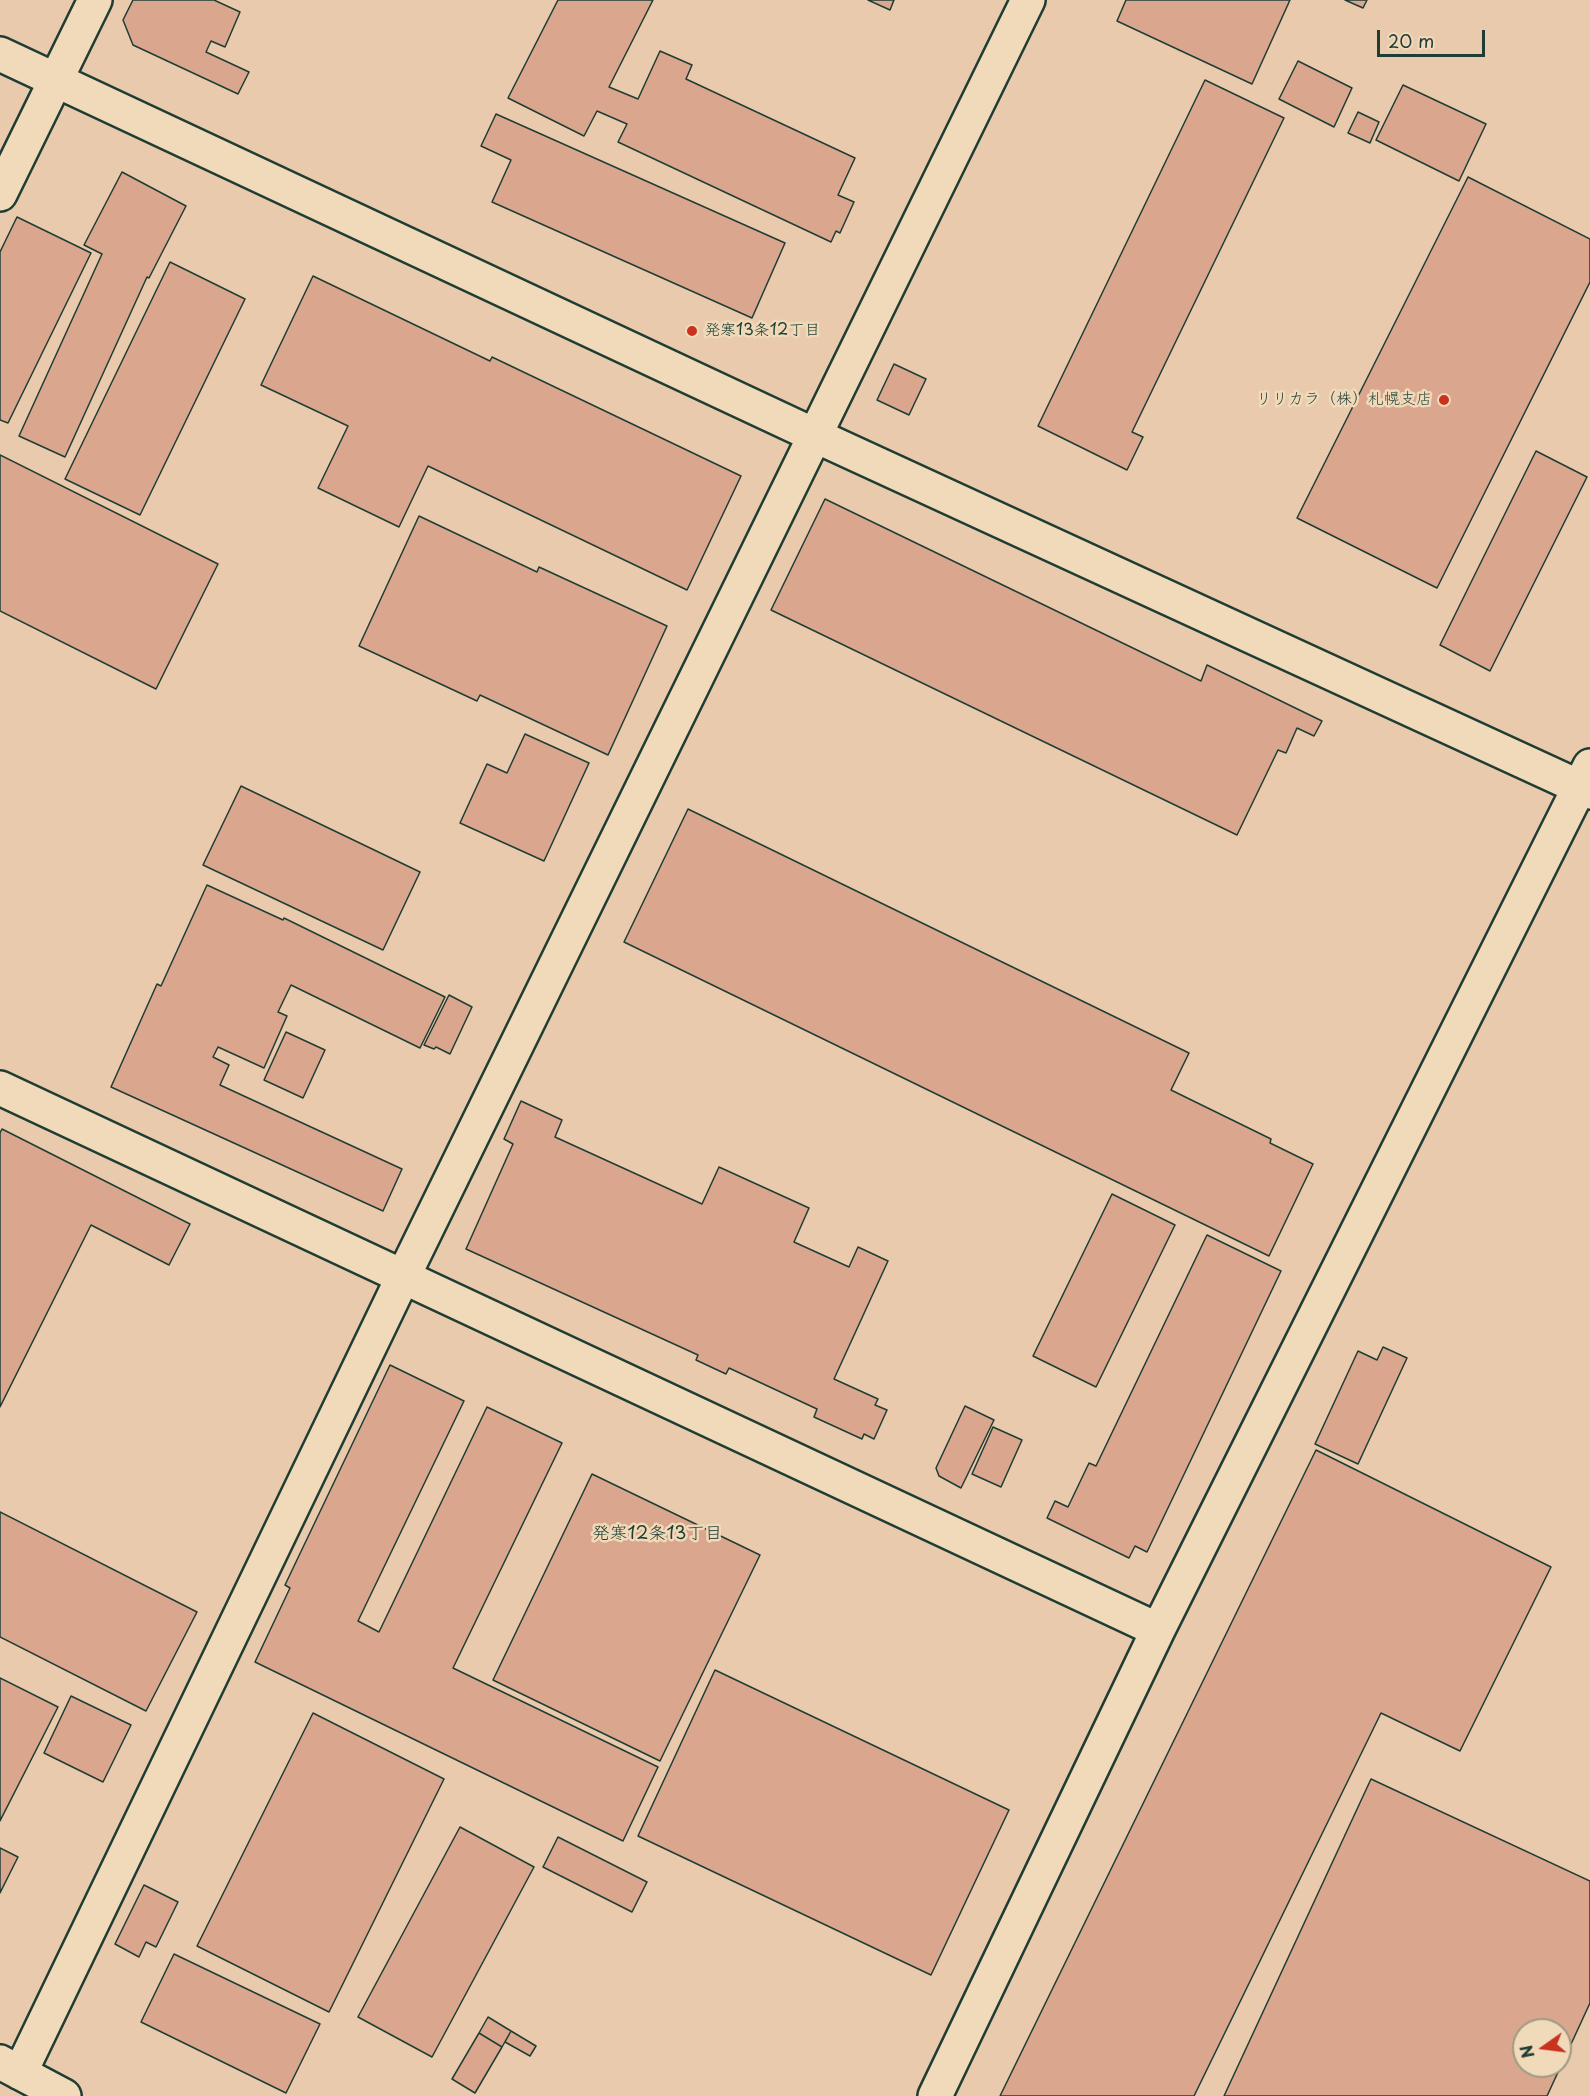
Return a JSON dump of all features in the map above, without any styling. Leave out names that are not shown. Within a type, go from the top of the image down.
[{"type":"street","points":[[0,194],[95,0]]},
{"type":"street","points":[[64,2096],[10,2067],[403,1277],[1028,0]]},
{"type":"street","points":[[0,54],[814,435],[1586,782],[1158,1630],[935,2096]]},
{"type":"street","points":[[0,1088],[1158,1630]]},
{"type":"shaded area","points":[[0,0],[1590,0],[1590,2096],[0,2096]]},
{"type":"building","points":[[133,0],[214,0],[240,12],[225,47],[211,41],[206,52],[249,72],[238,94],[133,45],[123,20]]},
{"type":"building","points":[[558,0],[653,0],[609,87],[638,99],[660,51],[692,65],[686,79],[855,158],[838,195],[854,202],[840,233],[836,231],[831,242],[618,142],[627,124],[597,111],[584,136],[508,98]]},
{"type":"building","points":[[868,0],[894,0],[890,10]]},
{"type":"building","points":[[1126,0],[1290,0],[1252,84],[1117,21]]},
{"type":"building","points":[[1345,0],[1367,0],[1363,8]]},
{"type":"building","points":[[1298,61],[1352,88],[1334,127],[1279,99]]},
{"type":"building","points":[[1205,80],[1284,118],[1132,432],[1143,437],[1127,470],[1038,426]]},
{"type":"building","points":[[1403,85],[1486,124],[1459,181],[1376,140]]},
{"type":"building","points":[[1358,112],[1379,122],[1370,143],[1348,133]]},
{"type":"building","points":[[496,114],[785,243],[752,318],[492,202],[511,160],[481,146]]},
{"type":"building","points":[[122,172],[186,206],[149,278],[147,277],[65,457],[19,436],[102,254],[84,245]]},
{"type":"building","name":"リリカラ（株）札幌支店","points":[[1468,177],[1590,239],[1590,282],[1437,588],[1297,518]]},
{"type":"building","points":[[17,217],[91,253],[8,423],[0,420],[0,252]]},
{"type":"building","points":[[170,262],[245,299],[140,515],[65,479]]},
{"type":"building","points":[[313,276],[490,361],[492,357],[741,476],[687,590],[428,466],[399,527],[318,488],[348,426],[261,385]]},
{"type":"building","points":[[894,364],[926,379],[909,415],[877,400]]},
{"type":"building","points":[[1536,451],[1587,477],[1490,671],[1440,645]]},
{"type":"building","points":[[0,455],[218,564],[156,689],[0,611]]},
{"type":"building","points":[[825,499],[1201,681],[1207,665],[1322,721],[1314,736],[1297,728],[1286,753],[1278,750],[1237,835],[771,610]]},
{"type":"building","points":[[419,516],[537,572],[539,567],[667,626],[608,755],[480,695],[477,701],[359,646]]},
{"type":"building","points":[[525,734],[589,763],[544,861],[460,823],[487,764],[507,773]]},
{"type":"building","points":[[241,786],[420,872],[383,950],[203,865]]},
{"type":"building","points":[[688,809],[1189,1053],[1171,1090],[1271,1139],[1270,1143],[1313,1164],[1269,1256],[624,942]]},
{"type":"building","points":[[207,885],[283,920],[284,918],[445,997],[420,1048],[291,985],[278,1012],[287,1016],[264,1068],[218,1047],[213,1057],[229,1065],[220,1085],[402,1169],[383,1211],[111,1087],[157,984],[161,986]]},
{"type":"building","points":[[449,995],[472,1007],[450,1054],[436,1047],[434,1049],[424,1045]]},
{"type":"building","points":[[286,1032],[325,1050],[303,1098],[264,1080]]},
{"type":"building","points":[[521,1101],[562,1120],[555,1137],[702,1204],[719,1167],[809,1208],[794,1242],[849,1267],[858,1247],[888,1261],[834,1379],[878,1399],[875,1405],[887,1410],[874,1439],[864,1434],[862,1439],[814,1417],[817,1409],[729,1368],[726,1374],[696,1360],[698,1355],[466,1249],[513,1144],[504,1139]]},
{"type":"building","points":[[2,1129],[190,1224],[169,1265],[91,1225],[0,1407],[0,1133]]},
{"type":"building","points":[[1112,1194],[1175,1225],[1096,1387],[1033,1356]]},
{"type":"building","points":[[1207,1235],[1281,1271],[1147,1552],[1135,1546],[1129,1558],[1047,1518],[1055,1501],[1068,1507],[1089,1463],[1096,1466]]},
{"type":"building","points":[[1383,1347],[1407,1358],[1358,1464],[1315,1444],[1358,1351],[1377,1360]]},
{"type":"building","points":[[390,1365],[464,1401],[358,1621],[379,1632],[487,1407],[562,1443],[453,1668],[658,1767],[623,1841],[255,1662],[290,1588],[285,1585]]},
{"type":"building","points":[[965,1406],[994,1420],[961,1488],[939,1476],[936,1468]]},
{"type":"building","points":[[993,1427],[1022,1440],[1001,1487],[972,1474]]},
{"type":"building","points":[[1316,1450],[1551,1567],[1460,1751],[1381,1713],[1194,2096],[1000,2096]]},
{"type":"building","points":[[592,1474],[760,1555],[660,1761],[493,1680]]},
{"type":"building","points":[[0,1512],[197,1612],[146,1711],[0,1637]]},
{"type":"building","points":[[715,1670],[1009,1810],[931,1975],[638,1836]]},
{"type":"building","points":[[0,1678],[58,1707],[0,1821]]},
{"type":"building","points":[[71,1696],[131,1725],[103,1782],[44,1753]]},
{"type":"building","points":[[313,1713],[444,1779],[329,2012],[197,1946]]},
{"type":"building","points":[[1371,1779],[1590,1881],[1590,2003],[1572,2042],[1572,2018],[1512,2018],[1512,2078],[1555,2078],[1547,2096],[1224,2096]]},
{"type":"building","points":[[460,1827],[534,1867],[432,2057],[358,2017]]},
{"type":"building","points":[[558,1837],[647,1882],[632,1912],[543,1867]]},
{"type":"building","points":[[0,1848],[18,1857],[0,1893]]},
{"type":"building","points":[[144,1885],[178,1902],[156,1947],[146,1942],[139,1957],[115,1944]]},
{"type":"building","points":[[174,1954],[320,2024],[286,2093],[141,2022]]},
{"type":"building","points":[[488,2017],[511,2031],[502,2047],[479,2033]]},
{"type":"building","points":[[511,2031],[536,2046],[530,2056],[505,2042]]},
{"type":"building","points":[[479,2033],[502,2047],[475,2093],[452,2079]]},
{"type":"place","name":"発寒13条12丁目","points":[[692,331]]},
{"type":"place","name":"リリカラ（株）札幌支店","points":[[1444,400]]},
{"type":"district","name":"発寒12条13丁目","points":[[657,1534]]}]
